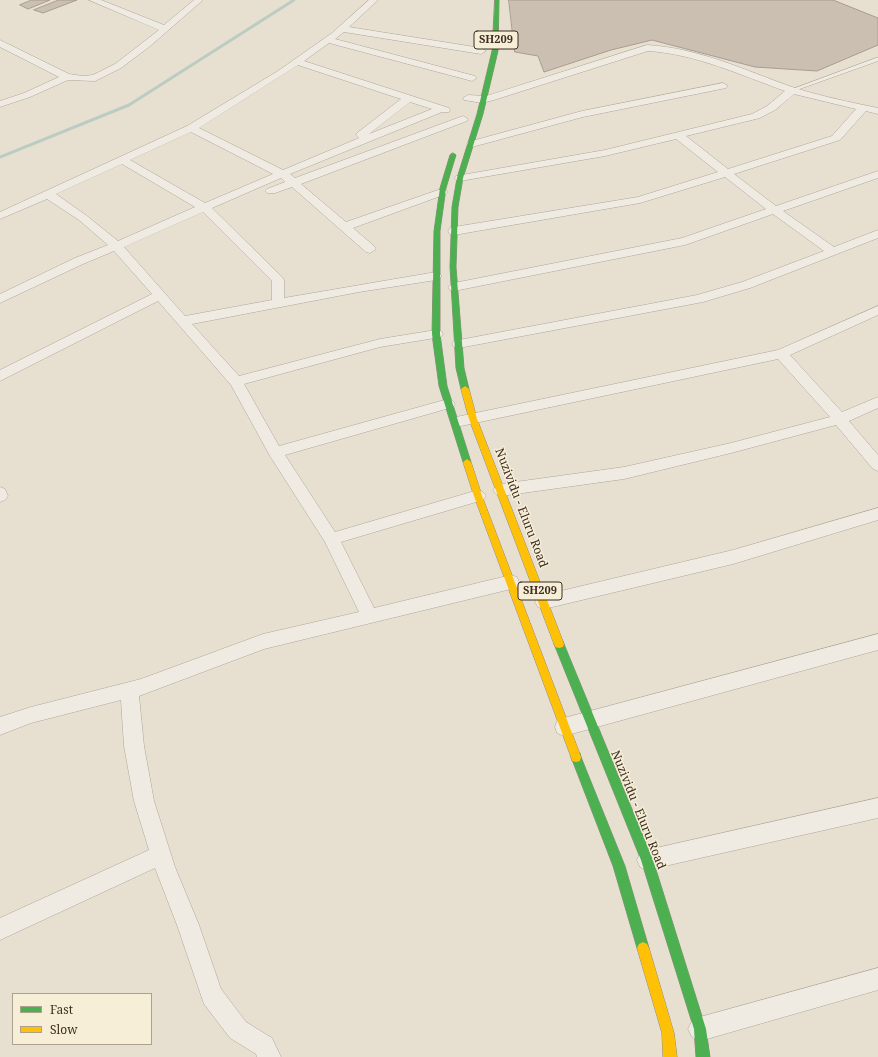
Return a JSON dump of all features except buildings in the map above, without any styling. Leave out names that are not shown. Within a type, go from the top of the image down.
[{"type":"main road","name":"SH209","points":[[482,100],[495,51],[497,0]]},
{"type":"main road","points":[[460,131],[471,85]]},
{"type":"main road","name":"Nuzividu - Eluru Road","points":[[482,100],[472,144],[460,178],[454,231],[454,287],[460,368],[473,419],[589,721],[647,860],[700,1030],[703,1057]]},
{"type":"main road","name":"SH209","points":[[457,143],[442,192],[437,231],[436,334],[439,361],[448,404],[478,496],[564,727],[619,866],[668,1033],[670,1057]]},
{"type":"street","points":[[93,0],[165,30]]},
{"type":"street","points":[[0,43],[66,78],[83,79],[105,74],[165,30],[199,0]]},
{"type":"street","points":[[0,216],[191,128],[298,62],[342,29],[374,0]]},
{"type":"street","points":[[342,29],[480,51]]},
{"type":"street","points":[[327,40],[471,85],[482,100],[647,48],[664,48],[693,56],[792,90],[878,111]]},
{"type":"street","points":[[298,62],[464,116]]},
{"type":"street","points":[[0,104],[27,96],[66,78]]},
{"type":"street","points":[[472,144],[582,114],[724,86]]},
{"type":"street","points":[[460,178],[605,154],[756,116],[771,108],[792,90]]},
{"type":"street","points":[[347,146],[409,98]]},
{"type":"street","points":[[454,231],[640,200],[836,138],[863,108]]},
{"type":"street","points":[[208,210],[283,174],[347,146],[441,109]]},
{"type":"street","points":[[0,300],[79,261],[208,210],[294,182],[464,116],[480,114]]},
{"type":"street","points":[[191,128],[283,174],[370,249]]},
{"type":"street","points":[[678,135],[774,210],[832,251]]},
{"type":"street","points":[[121,159],[208,210],[278,280],[278,303]]},
{"type":"street","points":[[454,287],[685,241],[878,174]]},
{"type":"street","points":[[344,227],[442,192]]},
{"type":"street","points":[[48,194],[83,218],[116,246],[236,382],[275,452],[331,539],[370,617]]},
{"type":"street","points":[[459,344],[698,299],[746,285],[878,234]]},
{"type":"street","points":[[183,321],[436,276]]},
{"type":"street","points":[[0,376],[160,295]]},
{"type":"street","points":[[454,423],[781,354],[878,310]]},
{"type":"street","points":[[236,382],[380,343],[436,334]]},
{"type":"street","points":[[781,354],[840,419],[878,465]]},
{"type":"street","points":[[501,490],[624,473],[731,448],[840,419],[878,402]]},
{"type":"street","points":[[275,452],[448,404]]},
{"type":"street","points":[[331,539],[478,496]]},
{"type":"street","points":[[544,602],[733,557],[878,514]]},
{"type":"street","points":[[0,726],[31,715],[130,690],[263,642],[511,582]]},
{"type":"street","points":[[564,727],[878,642]]},
{"type":"street","points":[[130,690],[134,746],[144,801],[161,855],[188,925],[212,996],[238,1030],[264,1046],[269,1057]]},
{"type":"street","points":[[647,860],[878,808]]},
{"type":"street","points":[[0,929],[161,855]]},
{"type":"street","points":[[700,1030],[878,979]]},
{"type":"lane","points":[[792,90],[878,59]]},
{"type":"waterway","points":[[0,157],[129,105],[294,0]]},
{"type":"traffic: fast","points":[[465,389],[460,368],[453,267],[455,207],[460,178],[480,114],[495,51],[497,0]]},
{"type":"traffic: fast","points":[[453,155],[443,188],[437,231],[436,334],[443,386],[467,462]]},
{"type":"traffic: fast","points":[[559,644],[647,860],[700,1029],[703,1057]]},
{"type":"traffic: fast","points":[[576,757],[619,866],[643,948]]},
{"type":"traffic: slow","points":[[465,389],[473,419],[559,644]]},
{"type":"traffic: slow","points":[[467,462],[478,496],[576,757]]},
{"type":"traffic: slow","points":[[643,948],[668,1033],[670,1057]]}]
